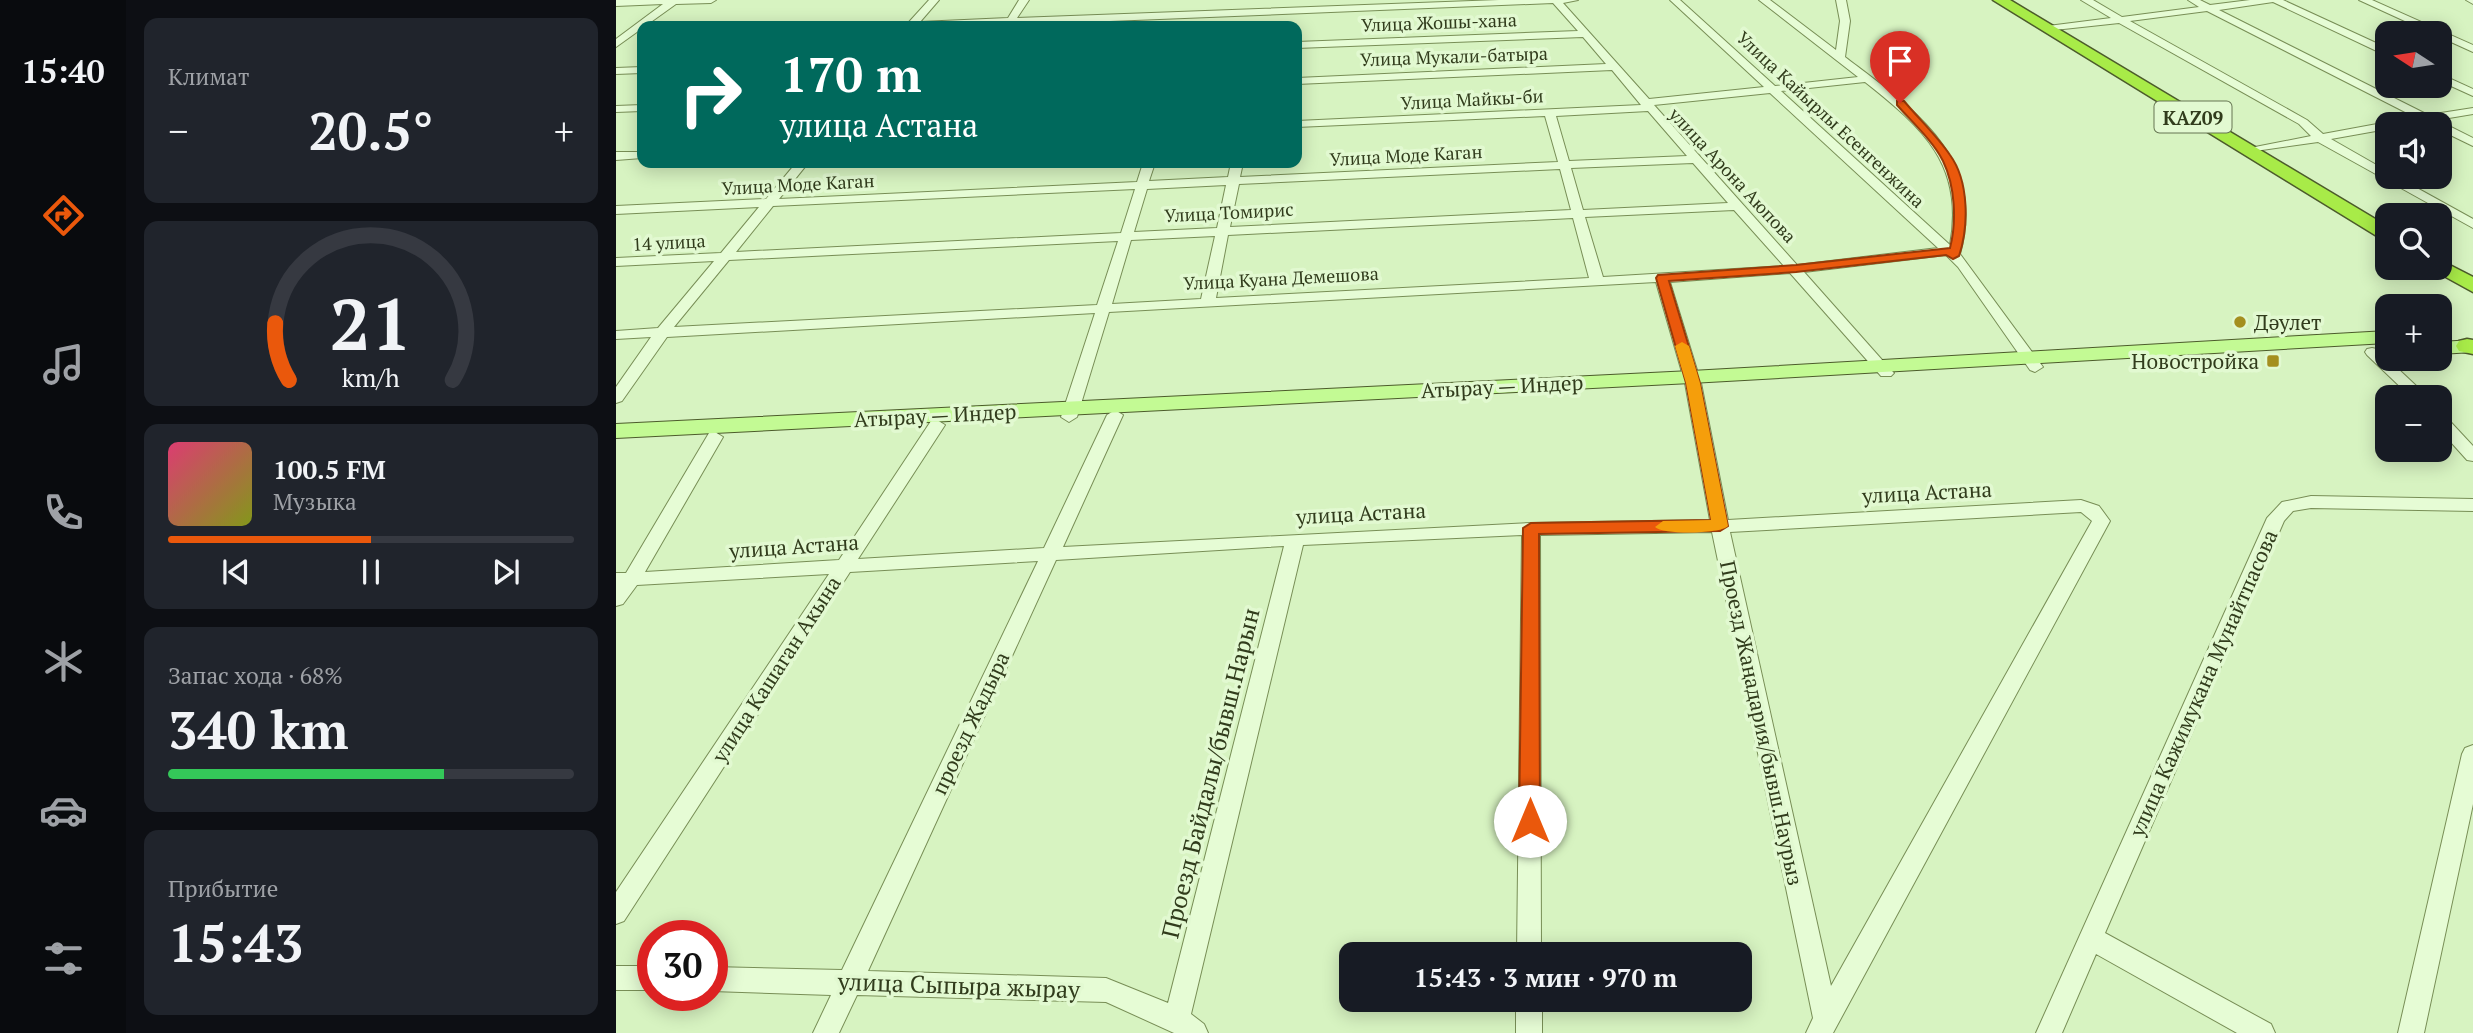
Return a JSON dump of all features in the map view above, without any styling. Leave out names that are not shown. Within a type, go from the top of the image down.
[{"type":"highway","name":"KAZ09","points":[[2000,0],[2124,72],[2375,227]]},
{"type":"highway","name":"KAZ09","points":[[2010,0],[2052,29]]},
{"type":"highway","name":"KAZ09","points":[[2124,72],[2375,219]]},
{"type":"highway","points":[[2452,265],[2473,278]]},
{"type":"highway","points":[[2452,273],[2473,286]]},
{"type":"main road","points":[[2452,337],[2471,343]]},
{"type":"main road","name":"Атырау — Индер","points":[[2032,361],[2375,338]]},
{"type":"main road","points":[[2452,346],[2471,343]]},
{"type":"main road","name":"Атырау — Индер","points":[[616,441],[937,425],[1070,413],[1115,415],[1882,368],[2375,351]]},
{"type":"main road","name":"Атырау — Индер","points":[[616,431],[1070,413],[1692,380]]},
{"type":"street","points":[[616,3],[711,0]]},
{"type":"street","points":[[916,21],[934,0]]},
{"type":"street","points":[[1011,21],[1024,0]]},
{"type":"street","points":[[1194,21],[1200,0]]},
{"type":"street","name":"улица Арона Аюпова","points":[[1556,0],[1735,206],[1796,268],[1882,368]]},
{"type":"street","points":[[1021,21],[1095,14],[1269,12],[1573,0]]},
{"type":"street","name":"Улица Кайырлы Есенгенжина","points":[[1675,0],[1964,264],[2032,361]]},
{"type":"street","points":[[1764,0],[1900,103],[1947,157],[1954,175],[1960,206],[1957,244],[1951,253]]},
{"type":"street","points":[[1840,58],[1845,21],[1841,0]]},
{"type":"street","points":[[2086,0],[2115,19],[2303,122],[2320,138],[2375,169]]},
{"type":"street","points":[[2193,0],[2411,112]]},
{"type":"street","points":[[2052,29],[2271,0]]},
{"type":"street","points":[[2276,0],[2375,46]]},
{"type":"street","points":[[2364,0],[2410,21]]},
{"type":"street","points":[[646,21],[674,1]]},
{"type":"street","points":[[1267,21],[1269,12]]},
{"type":"street","points":[[616,44],[637,28]]},
{"type":"street","points":[[616,35],[637,34]]},
{"type":"street","name":"Улица Жошы-хана","points":[[1302,45],[1583,34]]},
{"type":"street","points":[[2452,40],[2473,49]]},
{"type":"street","name":"Улица Мукали-батыра","points":[[1302,80],[1612,67]]},
{"type":"street","points":[[616,71],[637,70]]},
{"type":"street","name":"Улица Майкы-би","points":[[1302,124],[1647,106],[1867,79]]},
{"type":"street","points":[[2452,83],[2473,93]]},
{"type":"street","points":[[616,109],[637,108]]},
{"type":"street","points":[[2452,117],[2473,111]]},
{"type":"street","points":[[1550,113],[1597,281]]},
{"type":"street","points":[[2259,149],[2375,128]]},
{"type":"street","points":[[2452,132],[2473,143]]},
{"type":"street","points":[[616,156],[637,155]]},
{"type":"street","name":"Улица Моде Каган","points":[[616,210],[1694,159]]},
{"type":"street","points":[[616,398],[662,333],[798,168]]},
{"type":"street","points":[[1070,413],[1147,168]]},
{"type":"street","points":[[1208,301],[1236,168]]},
{"type":"street","points":[[2411,189],[2473,224]]},
{"type":"street","name":"Улица Томирис","points":[[724,257],[1127,234],[1735,206]]},
{"type":"street","name":"Улица Куана Демешова","points":[[616,335],[1662,278],[1951,253]]},
{"type":"street","name":"14 улица","points":[[616,262],[724,257]]},
{"type":"street","name":"Проезд Жаңадария/бывш.Наурыз","points":[[1662,278],[1692,380],[1823,1027]]},
{"type":"street","points":[[2397,371],[2409,385]]},
{"type":"street","name":"проезд Жадыра","points":[[826,1033],[1115,415]]},
{"type":"street","name":"улица Кашаган Акына","points":[[616,913],[937,425]]},
{"type":"street","points":[[2452,434],[2473,456]]},
{"type":"street","points":[[616,599],[624,579],[715,437]]},
{"type":"street","name":"улица Кажимукана Мунайтпасова","points":[[2049,1033],[2276,518],[2288,506],[2311,502],[2473,505]]},
{"type":"street","name":"улица Астана","points":[[624,579],[1295,539],[1531,528],[1720,526],[2081,506],[2091,508],[2101,521],[1823,1027]]},
{"type":"street","points":[[1529,942],[1531,528]]},
{"type":"street","name":"Проезд Байдалы/бывш.Нарын","points":[[1186,1026],[1295,539]]},
{"type":"street","points":[[2411,1033],[2473,754]]},
{"type":"street","points":[[2090,937],[2262,1033]]},
{"type":"street","points":[[616,978],[637,978]]},
{"type":"street","name":"улица Сыпыра жырау","points":[[728,979],[1106,989],[1186,1026]]},
{"type":"street","points":[[1529,1012],[1529,1033]]},
{"type":"slow traffic","points":[[1663,527],[1720,526],[1693,383],[1682,346]]},
{"type":"place","name":"Дәулет","points":[[2240,322]]},
{"type":"place","name":"Новостройка","points":[[2273,361]]},
{"type":"route","points":[[1530,821],[1531,528],[1720,526],[1693,383],[1662,278],[1796,268],[1948,251],[1953,256],[1957,244],[1960,206],[1954,175],[1947,157],[1900,103]]}]
